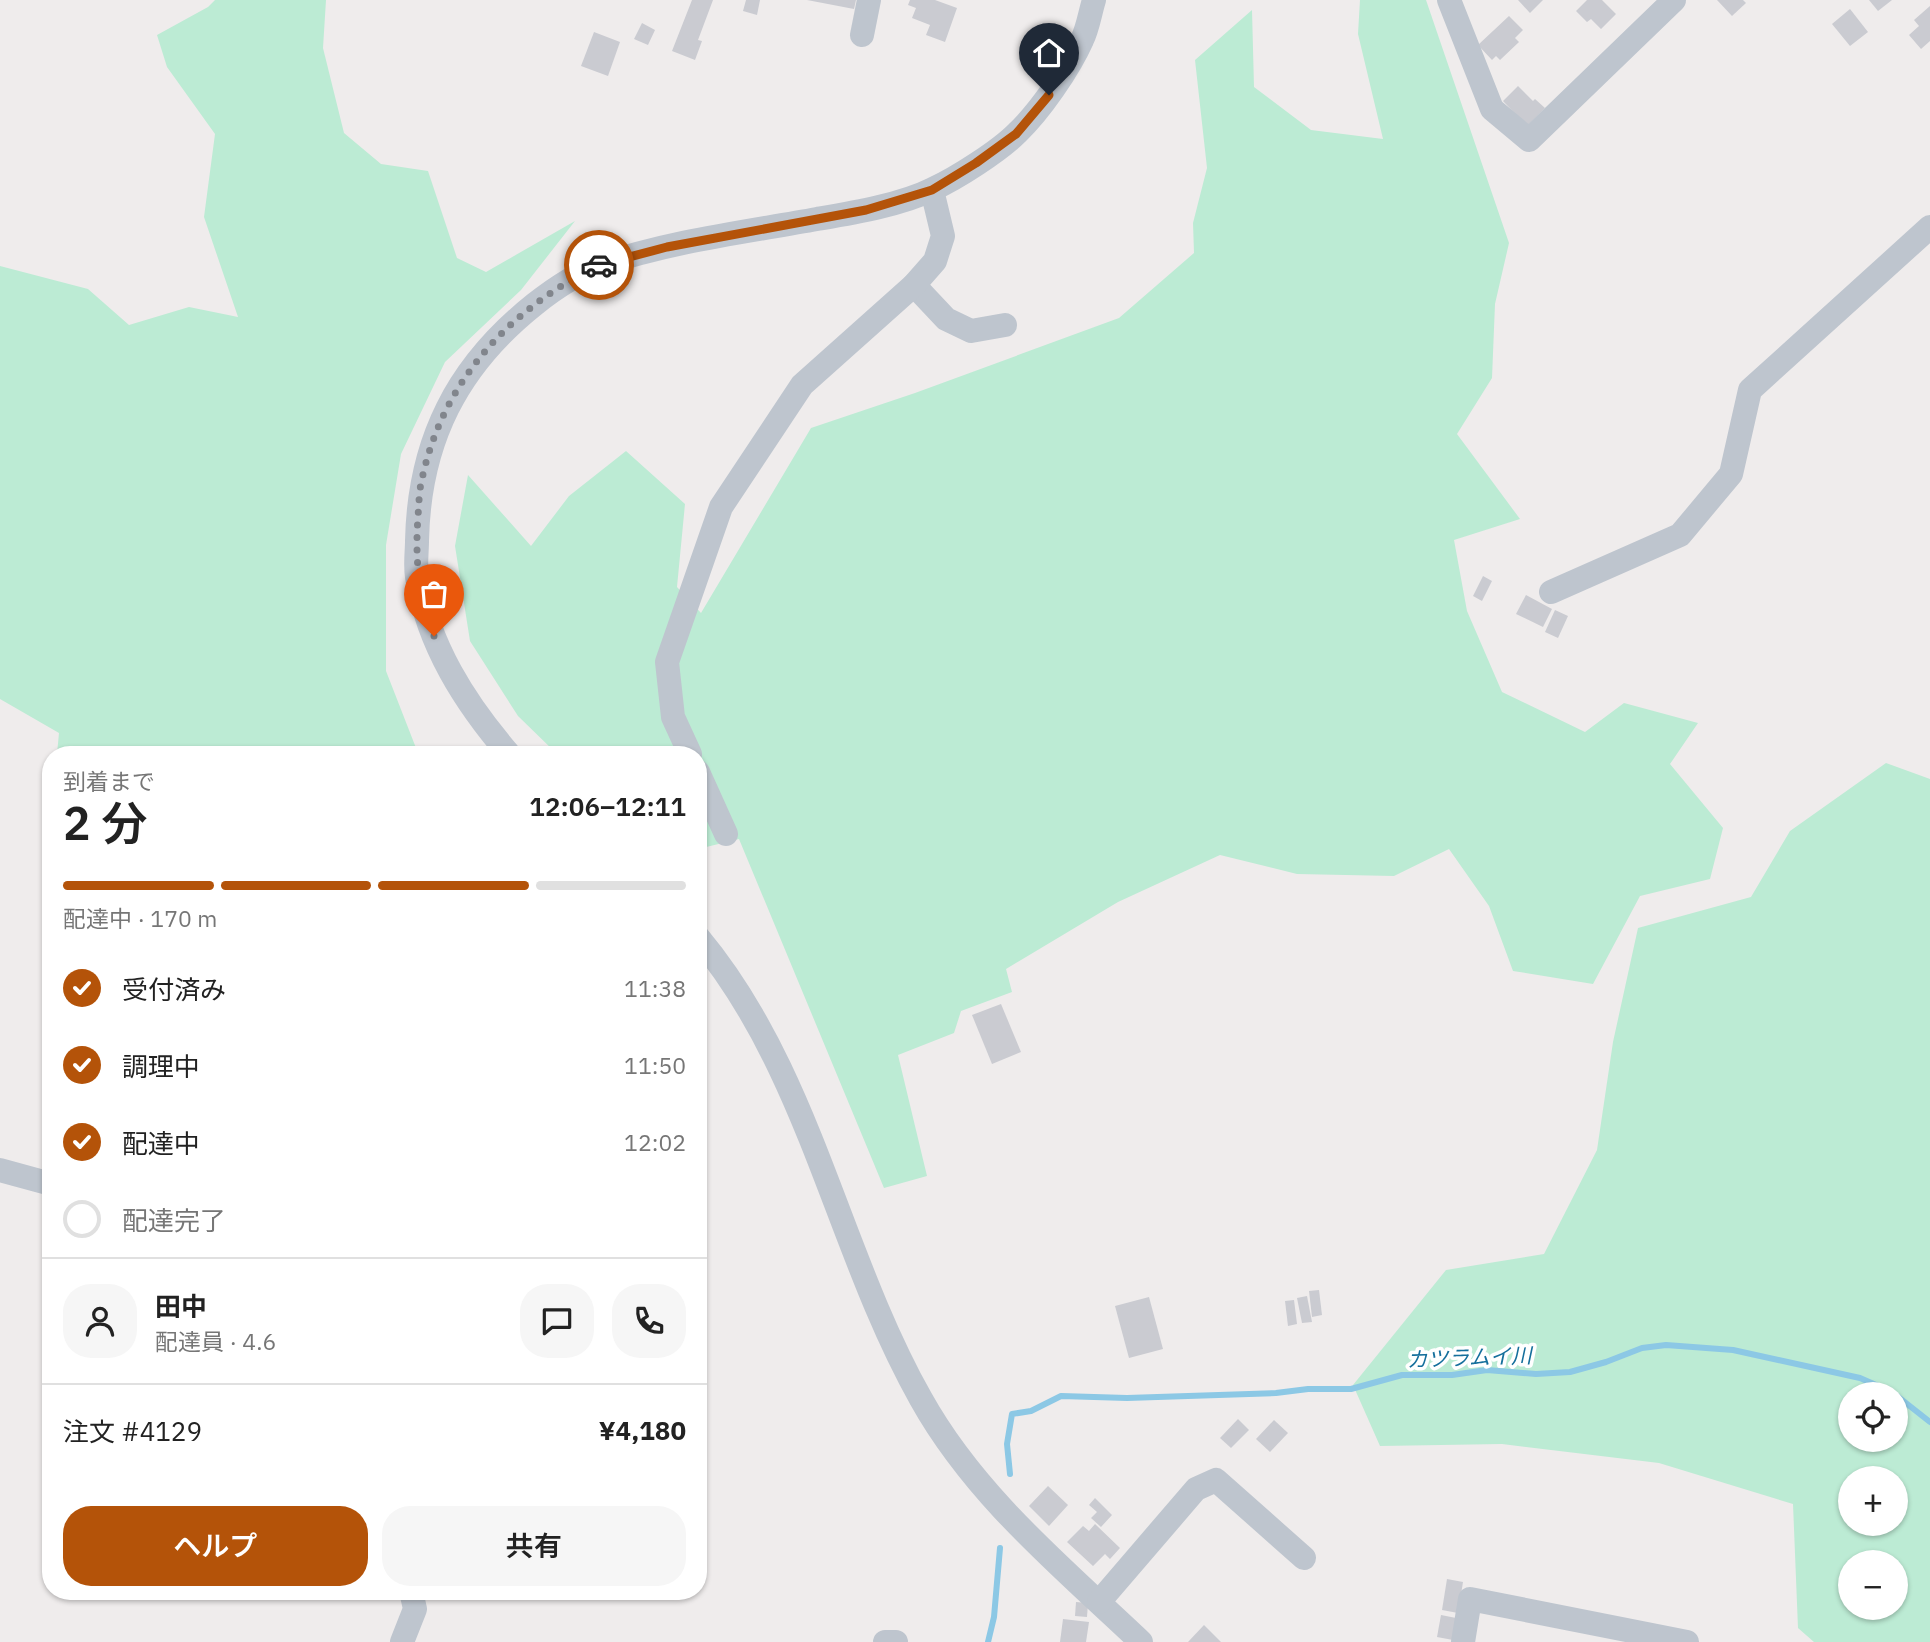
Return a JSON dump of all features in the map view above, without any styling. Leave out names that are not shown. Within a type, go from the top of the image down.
[{"type":"street","points":[[862,35],[869,0]]},
{"type":"street","points":[[502,746],[475,713],[449,672],[427,618],[417,575],[417,527],[422,480],[440,424],[454,395],[479,358],[517,318],[553,289],[599,265],[667,247],[866,210],[932,190],[1016,134],[1049,95],[1082,40],[1094,0]]},
{"type":"street","points":[[1458,5],[1492,109],[1529,141],[1674,0]]},
{"type":"street","points":[[686,746],[673,717],[667,662],[721,507],[802,385],[914,285],[934,261],[943,236],[932,190]]},
{"type":"street","points":[[1551,592],[1680,535],[1731,474],[1750,390],[1930,228]]},
{"type":"street","points":[[914,285],[946,319],[971,331],[1004,325]]},
{"type":"street","points":[[707,792],[726,834]]},
{"type":"street","points":[[707,947],[748,1006],[781,1070],[817,1153],[864,1276],[921,1399],[954,1451],[992,1499],[1141,1642]]},
{"type":"street","points":[[0,1170],[42,1182]]},
{"type":"street","points":[[1099,1602],[1196,1489],[1216,1480],[1304,1558]]},
{"type":"street","points":[[1463,1642],[1469,1599],[1688,1642]]},
{"type":"street","points":[[402,1642],[415,1609],[413,1600]]},
{"type":"street","points":[[885,1642],[896,1642]]},
{"type":"green space","points":[[215,0],[326,0],[323,48],[344,133],[381,164],[428,171],[457,258],[486,272],[575,221],[521,290],[445,362],[401,454],[386,545],[386,671],[415,746],[58,746],[59,733],[0,699],[0,266],[88,289],[129,325],[189,307],[238,317],[204,217],[215,134],[167,67],[157,35],[208,7]]},
{"type":"green space","points":[[1360,0],[1426,0],[1509,243],[1495,304],[1492,378],[1457,434],[1520,519],[1454,540],[1467,611],[1502,692],[1585,732],[1624,703],[1698,723],[1670,764],[1723,828],[1710,879],[1640,896],[1593,984],[1513,971],[1489,906],[1449,849],[1394,876],[1297,874],[1220,855],[1118,902],[1006,969],[1012,992],[961,1011],[954,1033],[898,1055],[927,1176],[884,1188],[739,839],[707,847],[707,746],[549,746],[518,716],[470,641],[455,546],[468,475],[531,546],[569,496],[626,451],[685,504],[677,587],[701,613],[811,428],[1119,318],[1194,253],[1193,223],[1207,168],[1195,60],[1252,10],[1254,87],[1311,130],[1383,139],[1358,34]]},
{"type":"green space","points":[[1886,763],[1930,779],[1930,1642],[1814,1642],[1798,1628],[1793,1504],[1659,1463],[1502,1444],[1380,1446],[1353,1385],[1446,1270],[1544,1254],[1597,1150],[1613,1042],[1638,928],[1751,897],[1790,831]]},
{"type":"building","points":[[692,0],[713,0],[698,40],[702,41],[695,60],[672,51]]},
{"type":"building","points":[[746,0],[760,0],[757,15],[743,11]]},
{"type":"building","points":[[807,0],[856,0],[854,9]]},
{"type":"building","points":[[910,0],[935,0],[957,8],[945,42],[926,35],[930,25],[912,18],[916,8],[908,5]]},
{"type":"building","points":[[1518,0],[1543,0],[1530,13]]},
{"type":"building","points":[[1587,0],[1602,0],[1616,14],[1601,29],[1591,19],[1587,22],[1576,11]]},
{"type":"building","points":[[1717,0],[1743,0],[1746,3],[1732,16]]},
{"type":"building","points":[[1869,0],[1892,0],[1878,11]]},
{"type":"building","points":[[1930,6],[1930,41],[1921,49],[1909,35],[1919,26],[1914,20]]},
{"type":"building","points":[[1850,9],[1868,32],[1850,46],[1832,24]]},
{"type":"building","points":[[1509,16],[1523,30],[1515,38],[1519,42],[1500,60],[1496,56],[1492,60],[1478,45]]},
{"type":"building","points":[[642,23],[655,30],[648,45],[634,39]]},
{"type":"building","points":[[594,32],[620,42],[608,76],[581,66]]},
{"type":"building","points":[[1518,86],[1533,101],[1535,99],[1545,108],[1527,126],[1503,101]]},
{"type":"building","points":[[1483,576],[1492,581],[1482,601],[1473,596]]},
{"type":"building","points":[[1526,595],[1552,609],[1543,627],[1516,614]]},
{"type":"building","points":[[1555,610],[1568,616],[1558,638],[1545,632]]},
{"type":"building","points":[[1001,1004],[1021,1052],[992,1064],[972,1015]]},
{"type":"building","points":[[1319,1290],[1322,1315],[1312,1317],[1309,1291]]},
{"type":"building","points":[[1307,1296],[1312,1322],[1302,1323],[1297,1298]]},
{"type":"building","points":[[1149,1297],[1163,1349],[1129,1358],[1115,1306]]},
{"type":"building","points":[[1294,1300],[1297,1324],[1288,1326],[1285,1301]]},
{"type":"building","points":[[1238,1419],[1249,1430],[1231,1448],[1220,1438]]},
{"type":"building","points":[[1274,1420],[1288,1433],[1270,1452],[1256,1439]]},
{"type":"building","points":[[1048,1486],[1068,1505],[1049,1526],[1029,1506]]},
{"type":"building","points":[[1095,1498],[1112,1515],[1101,1527],[1091,1518],[1097,1512],[1089,1505]]},
{"type":"building","points":[[1095,1524],[1120,1548],[1110,1559],[1105,1554],[1093,1566],[1067,1542],[1083,1526],[1089,1531]]},
{"type":"building","points":[[1447,1579],[1463,1582],[1458,1613],[1442,1610]]},
{"type":"building","points":[[1076,1602],[1088,1603],[1087,1617],[1075,1616]]},
{"type":"building","points":[[1441,1615],[1456,1618],[1453,1640],[1437,1637]]},
{"type":"building","points":[[1063,1619],[1089,1622],[1086,1642],[1060,1642]]},
{"type":"building","points":[[1204,1625],[1221,1642],[1188,1642]]},
{"type":"waterway","name":"カツラムイ川","points":[[1010,1474],[1007,1444],[1012,1414],[1031,1411],[1061,1396],[1127,1398],[1276,1393],[1308,1389],[1351,1389],[1402,1375],[1452,1375],[1487,1370],[1536,1374],[1570,1372],[1642,1348],[1666,1345],[1733,1350],[1860,1378],[1892,1392],[1930,1422]]},
{"type":"waterway","name":"カツラムイ川","points":[[988,1642],[994,1617],[1000,1548]]},
{"type":"way so far","points":[[434,636],[417,575],[417,527],[422,480],[435,434],[454,395],[479,358],[517,318],[553,289],[599,265]]},
{"type":"route","points":[[599,265],[667,247],[866,210],[932,190],[1016,134],[1049,95]]}]
